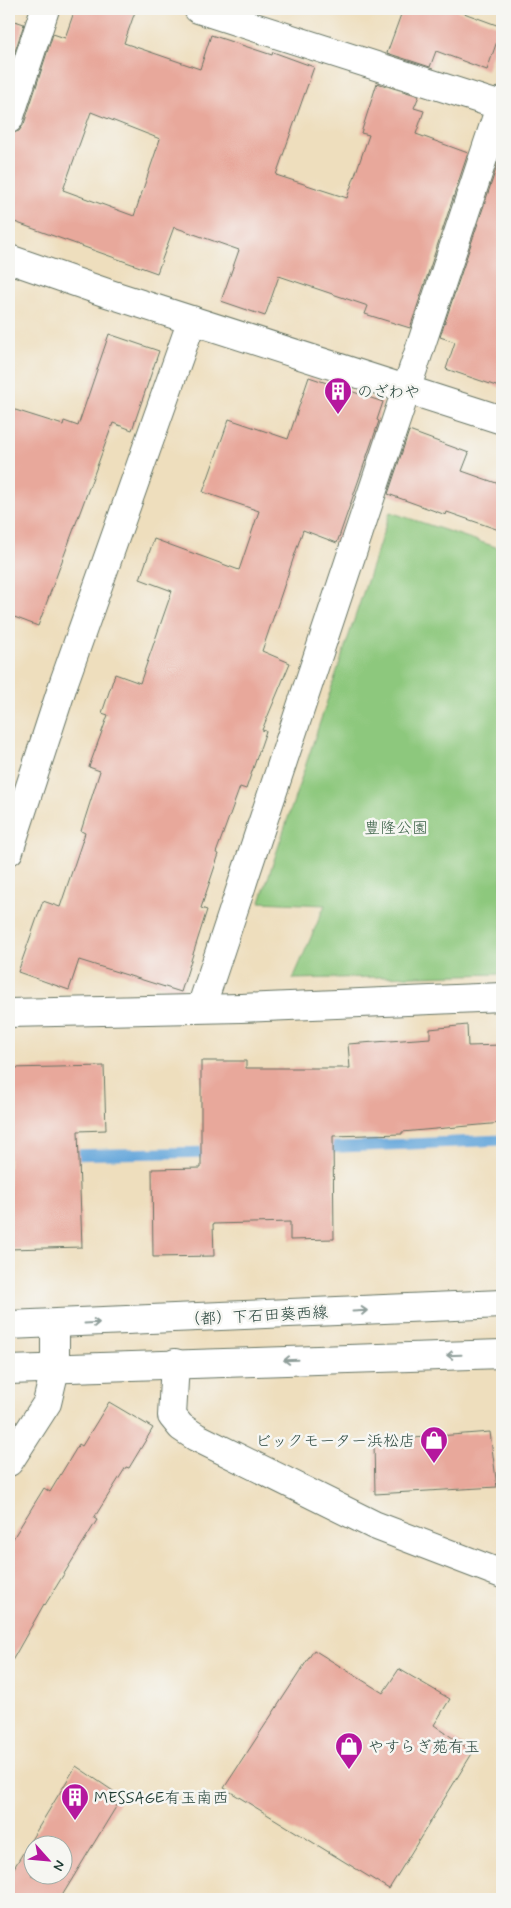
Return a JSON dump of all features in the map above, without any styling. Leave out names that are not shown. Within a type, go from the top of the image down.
[{"type":"street","points":[[9,119],[45,9]]},
{"type":"street","points":[[198,9],[501,103],[201,1008]]},
{"type":"street","points":[[9,259],[502,420]]},
{"type":"street","points":[[9,851],[64,682],[192,320]]},
{"type":"street","points":[[9,1013],[241,1008],[502,997]]},
{"type":"street","name":"（都）下石田葵西線","points":[[9,1325],[502,1304]]},
{"type":"street","points":[[9,1462],[47,1403],[55,1369],[55,1324]]},
{"type":"street","points":[[9,1370],[175,1363],[502,1354]]},
{"type":"street","points":[[175,1363],[172,1416],[181,1427],[196,1437],[374,1525],[502,1574]]},
{"type":"green space","name":"豊隆公園","points":[[390,512],[502,549],[502,974],[293,979],[325,905],[260,902]]},
{"type":"building","points":[[75,9],[136,9],[124,43],[200,69],[211,35],[272,55],[273,52],[314,67],[276,175],[347,198],[369,135],[361,133],[377,83],[419,96],[414,108],[424,111],[416,134],[468,153],[410,328],[365,314],[368,306],[279,276],[265,316],[221,301],[239,250],[174,227],[157,273],[9,220],[9,134],[19,131],[24,124],[53,34],[65,38]],"holes":[[[91,112],[160,139],[134,216],[63,190]]]},
{"type":"building","points":[[403,9],[453,9],[502,27],[487,70],[436,51],[430,67],[387,53]]},
{"type":"building","points":[[9,19],[24,24],[9,70]]},
{"type":"building","points":[[498,163],[502,164],[502,388],[446,369],[455,342],[440,337]]},
{"type":"building","points":[[109,334],[159,351],[132,430],[113,423],[38,626],[9,615],[9,408],[63,425],[64,421],[78,426]]},
{"type":"building","points":[[309,377],[383,402],[377,420],[379,421],[337,543],[303,530],[262,651],[290,663],[262,730],[266,731],[246,789],[240,787],[216,853],[219,854],[201,908],[207,910],[181,992],[79,960],[69,990],[18,972],[43,901],[60,907],[85,833],[81,831],[100,771],[89,767],[108,715],[102,713],[115,674],[140,683],[172,591],[140,579],[154,539],[239,570],[259,511],[203,492],[229,419],[288,439]]},
{"type":"building","points":[[409,431],[469,453],[462,471],[502,485],[502,531],[447,512],[446,515],[388,494]]},
{"type":"building","points":[[467,1025],[468,1046],[502,1045],[502,1123],[402,1132],[402,1134],[333,1136],[334,1239],[290,1240],[290,1222],[213,1224],[214,1256],[153,1257],[152,1169],[201,1168],[201,1061],[246,1061],[246,1068],[350,1068],[348,1044],[430,1038],[430,1029]]},
{"type":"building","points":[[104,1066],[106,1130],[78,1131],[82,1247],[9,1249],[9,1068]]},
{"type":"building","points":[[109,1402],[153,1428],[129,1468],[126,1467],[94,1518],[97,1520],[44,1604],[9,1666],[9,1545],[44,1488],[50,1492],[79,1444],[82,1446]]},
{"type":"building","name":"ビックモーター浜松店","points":[[490,1432],[497,1487],[375,1494],[374,1441]]},
{"type":"building","name":"やすらぎ苑有玉","points":[[314,1650],[383,1693],[399,1669],[450,1699],[434,1725],[473,1752],[389,1889],[224,1788]]},
{"type":"building","name":"MESSAGE有玉南西","points":[[76,1766],[122,1797],[72,1879],[72,1836],[33,1836]]},
{"type":"building","name":"MESSAGE有玉南西","points":[[22,1855],[22,1886],[68,1886],[60,1899],[9,1899],[9,1876]]},
{"type":"waterway","points":[[319,1148],[502,1140]]},
{"type":"waterway","points":[[64,1155],[216,1152]]},
{"type":"place","name":"のざわや","points":[[338,415]]},
{"type":"place","name":"ビックモーター浜松店","points":[[434,1464]]},
{"type":"place","name":"やすらぎ苑有玉","points":[[349,1770]]},
{"type":"place","name":"MESSAGE有玉南西","points":[[75,1821]]}]
